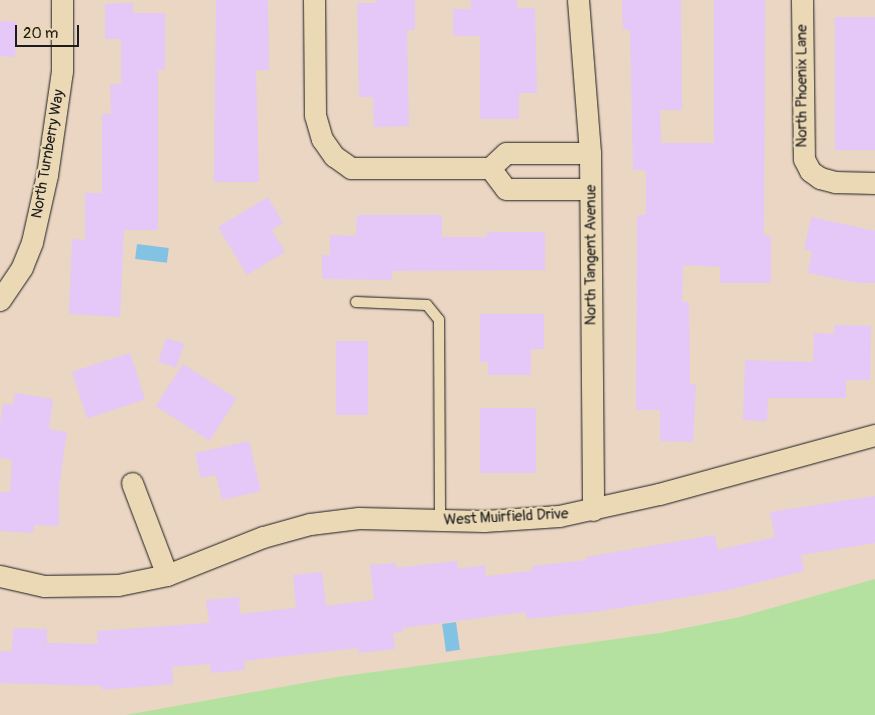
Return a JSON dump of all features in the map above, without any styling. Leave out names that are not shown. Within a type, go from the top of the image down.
[{"type":"street","name":"North Turnberry Way","points":[[0,300],[22,267],[32,242],[47,175],[62,72],[62,0]]},
{"type":"street","points":[[314,0],[315,115],[322,139],[334,156],[351,168],[490,168],[506,153],[590,153]]},
{"type":"street","name":"North Tangent Avenue","points":[[578,0],[590,153],[592,510]]},
{"type":"street","name":"North Phoenix Lane","points":[[802,0],[801,148],[810,171],[835,182],[875,183]]},
{"type":"street","points":[[490,168],[506,190],[590,190]]},
{"type":"street","name":"West Muirfield Drive","points":[[0,576],[44,586],[94,587],[167,575],[263,536],[310,524],[359,518],[440,520],[559,516],[592,510],[875,435]]},
{"type":"street","points":[[132,483],[167,575]]},
{"type":"lane","points":[[356,302],[427,305],[439,320],[440,520]]},
{"type":"green space","points":[[875,579],[875,715],[126,715],[337,677],[660,633],[740,617]]},
{"type":"water","points":[[137,244],[169,248],[167,263],[135,259]]},
{"type":"water","points":[[456,622],[460,650],[446,652],[442,624]]},
{"type":"building","points":[[216,0],[268,0],[269,70],[256,70],[259,182],[214,182]]},
{"type":"building","points":[[376,0],[415,0],[415,30],[407,30],[409,126],[374,127],[373,97],[359,97],[357,3],[376,3]]},
{"type":"building","points":[[471,0],[517,0],[517,8],[535,8],[537,93],[519,93],[519,119],[480,119],[480,36],[453,36],[453,9],[471,9]]},
{"type":"building","points":[[622,0],[681,0],[682,110],[660,110],[661,143],[714,143],[714,0],[765,0],[764,236],[771,236],[771,283],[720,283],[720,267],[683,265],[682,302],[689,302],[690,384],[696,384],[693,442],[660,441],[660,410],[636,410],[637,215],[646,215],[646,170],[633,170],[630,30],[623,30]]},
{"type":"building","points":[[133,3],[133,13],[165,13],[165,70],[158,70],[158,230],[124,230],[120,317],[69,314],[72,239],[85,240],[85,193],[102,193],[102,114],[111,114],[110,85],[121,84],[121,39],[105,39],[105,4]]},
{"type":"building","points":[[835,17],[875,17],[875,150],[835,150]]},
{"type":"building","points":[[0,21],[17,22],[15,57],[0,56]]},
{"type":"building","points":[[268,197],[283,223],[272,230],[285,252],[247,275],[218,227]]},
{"type":"building","points":[[357,215],[442,215],[442,237],[487,237],[487,232],[545,232],[545,270],[392,271],[392,280],[322,279],[322,255],[330,255],[330,235],[356,236]]},
{"type":"building","points":[[811,217],[875,231],[875,283],[858,283],[808,273],[812,251],[804,250]]},
{"type":"building","points":[[480,314],[544,314],[544,349],[531,349],[531,375],[488,375],[488,362],[480,362]]},
{"type":"building","points":[[834,325],[871,326],[870,380],[846,380],[846,398],[768,398],[767,421],[743,420],[745,360],[813,362],[814,333],[834,334]]},
{"type":"building","points":[[166,338],[184,344],[176,368],[158,362]]},
{"type":"building","points":[[336,341],[368,341],[368,415],[336,415]]},
{"type":"building","points":[[130,353],[145,400],[87,418],[72,372]]},
{"type":"building","points":[[183,364],[237,399],[209,441],[156,406]]},
{"type":"building","points":[[15,393],[53,399],[49,429],[67,432],[59,487],[59,526],[34,525],[33,533],[0,531],[0,492],[10,492],[12,460],[0,458],[0,425],[3,404],[13,405]]},
{"type":"building","points":[[480,408],[536,408],[536,473],[480,473]]},
{"type":"building","points":[[249,441],[261,491],[222,500],[216,475],[201,478],[195,453]]},
{"type":"building","points":[[875,496],[875,543],[801,555],[804,571],[724,591],[594,612],[527,619],[526,612],[403,628],[403,632],[393,633],[395,649],[359,653],[359,648],[244,661],[245,670],[211,673],[210,664],[172,667],[173,684],[102,690],[102,686],[0,683],[0,651],[12,652],[13,628],[47,629],[47,643],[98,644],[97,631],[209,623],[206,600],[239,597],[240,614],[296,608],[293,575],[322,572],[326,606],[374,600],[370,565],[396,563],[396,568],[457,561],[458,569],[485,565],[486,576],[532,571],[532,566],[587,560],[586,557],[715,535],[718,550],[775,537],[770,512]]}]
